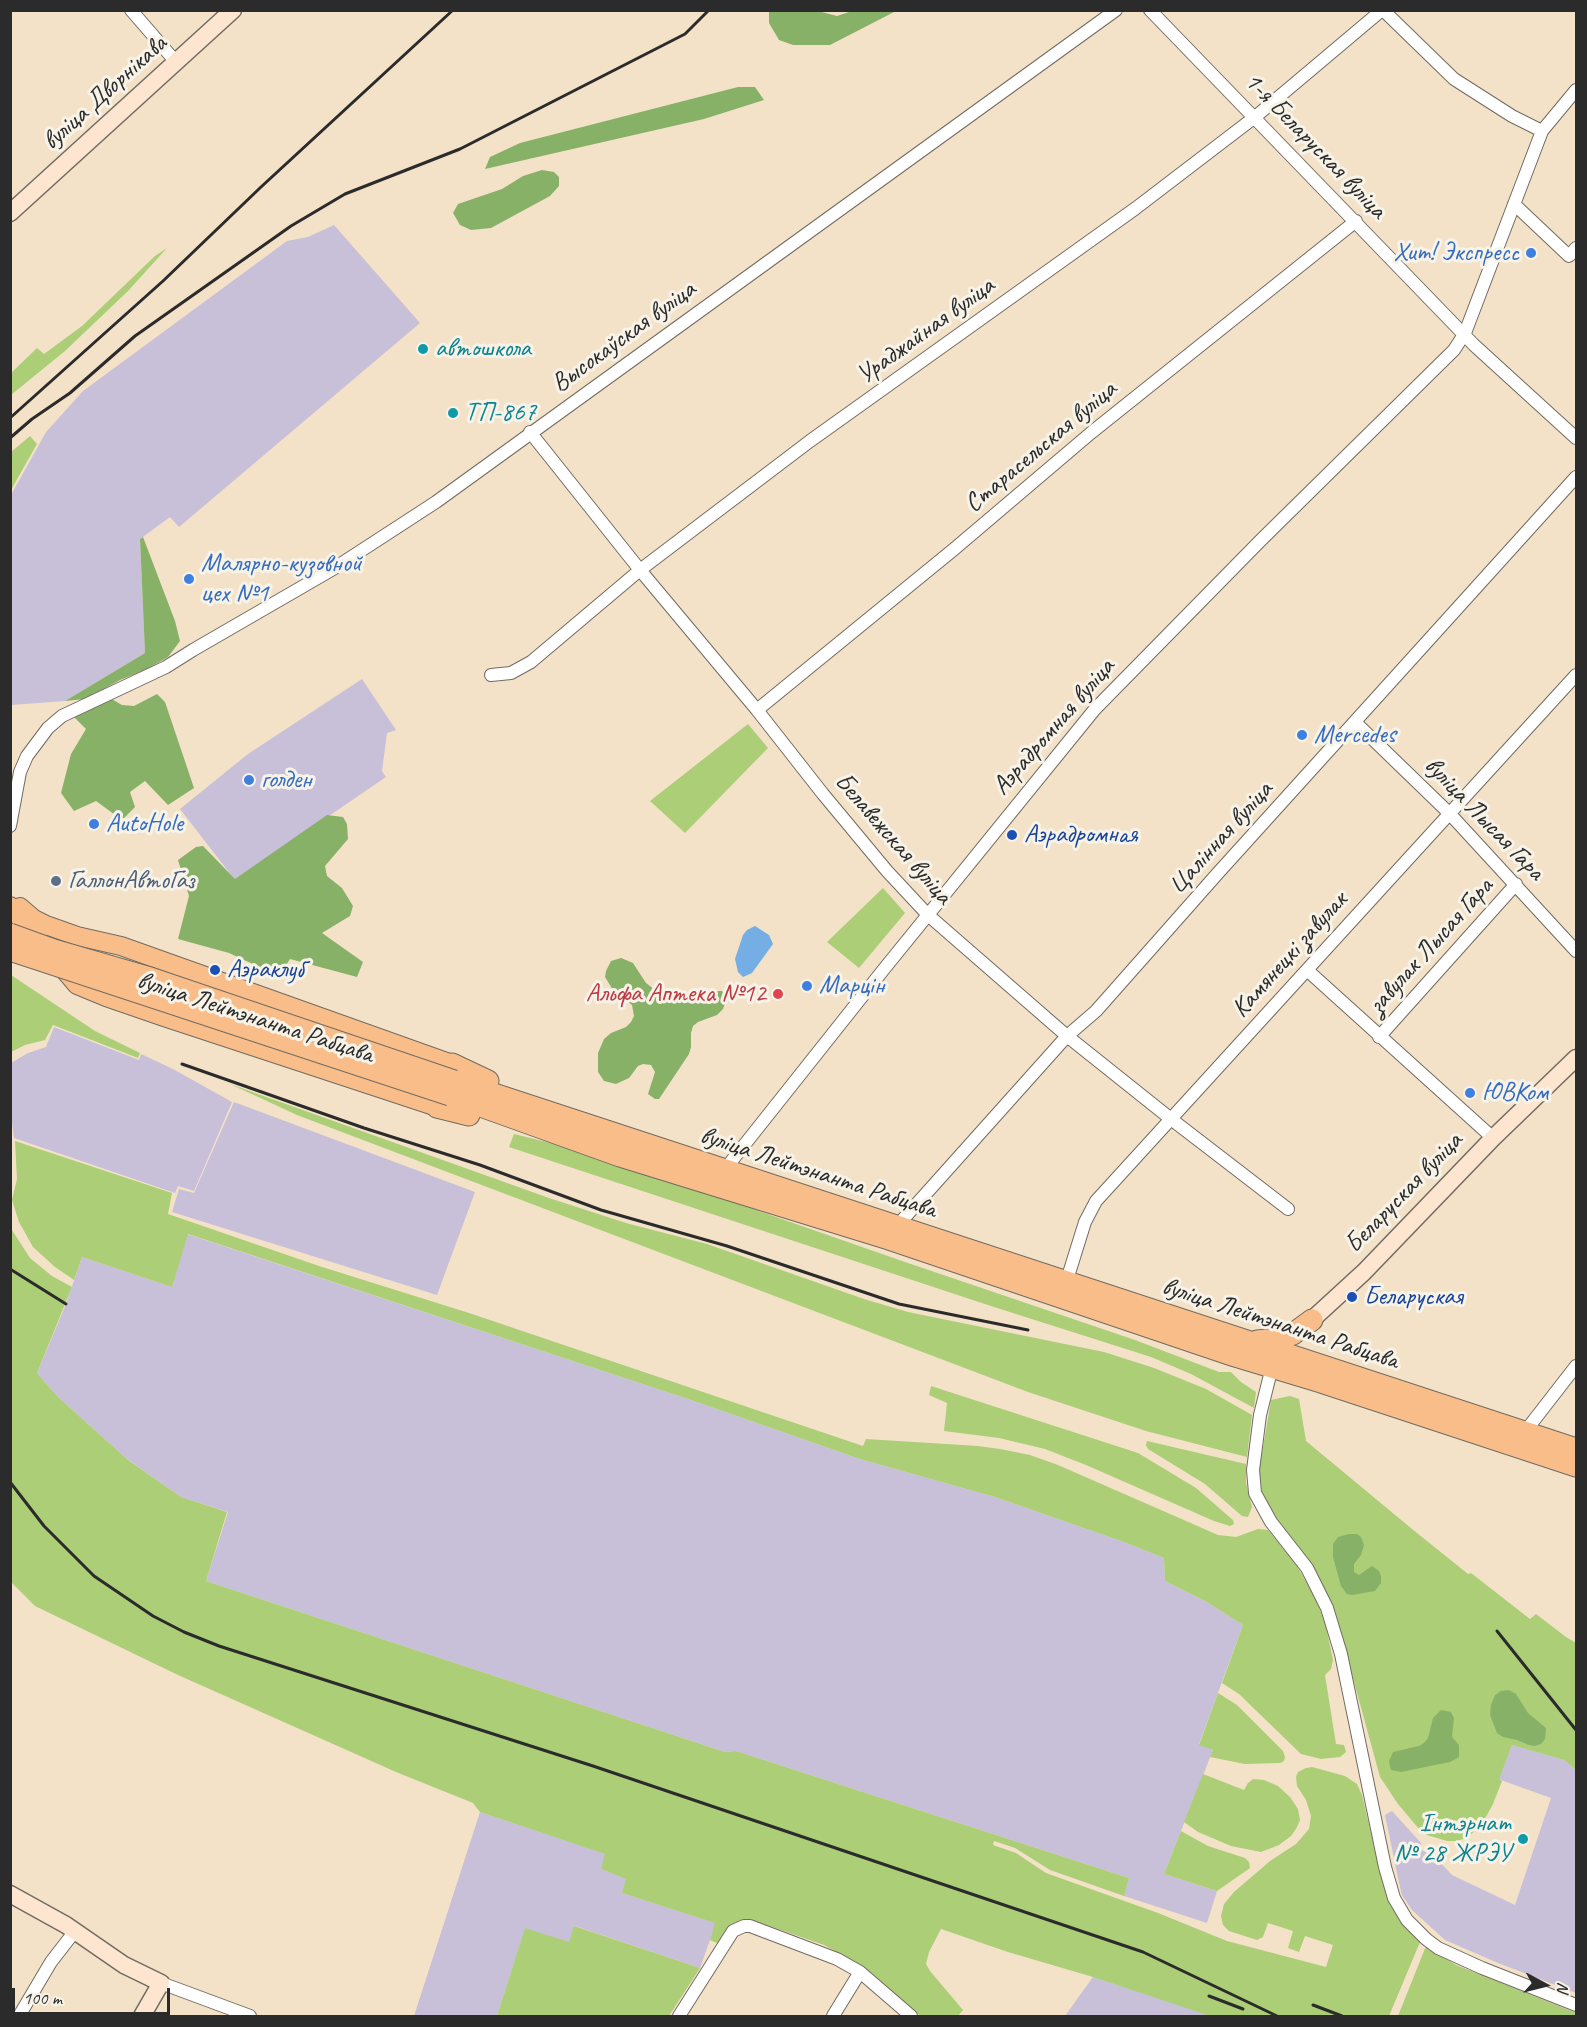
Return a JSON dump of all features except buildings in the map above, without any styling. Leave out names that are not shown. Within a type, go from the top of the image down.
[{"type":"highway","name":"вуліца Лейтэнанта Рабцава","points":[[10,934],[54,950],[158,981],[448,1087],[546,1131],[620,1156],[719,1177],[897,1226],[1249,1341],[1276,1359],[1326,1366],[1576,1449]]},
{"type":"highway","name":"вуліца Лейтэнанта Рабцава","points":[[10,950],[448,1087],[529,1107],[889,1239],[1276,1359],[1576,1466]]},
{"type":"highway","points":[[1249,1341],[1293,1334],[1312,1320]]},
{"type":"highway","points":[[1312,1320],[1306,1334],[1307,1347],[1314,1358],[1326,1366]]},
{"type":"main road","name":"вуліца Дворнікава","points":[[10,213],[233,10]]},
{"type":"main road","name":"вуліца Лейтэнанта Рабцава","points":[[10,898],[34,919],[46,925],[77,936],[122,946],[183,969],[448,1087]]},
{"type":"main road","name":"вуліца Лейтэнанта Рабцава","points":[[10,906],[77,985],[106,997],[164,1017],[448,1087]]},
{"type":"main road","points":[[106,997],[124,994],[133,985],[138,972],[137,961],[133,954],[122,946]]},
{"type":"main road","points":[[164,1017],[156,1011],[151,1001],[153,987],[165,971],[183,969]]},
{"type":"main road","name":"Беларуская вуліца","points":[[1276,1359],[1312,1320],[1384,1252],[1493,1138],[1576,1058]]},
{"type":"main road","points":[[10,1894],[34,1905],[124,1965],[161,1983],[142,2016]]},
{"type":"street","points":[[131,10],[176,62]]},
{"type":"street","name":"Высокаўская вуліца","points":[[10,826],[20,772],[27,756],[48,728],[62,716],[166,667],[333,569],[436,502],[1116,10]]},
{"type":"street","name":"1-я Беларуская вуліца","points":[[1150,10],[1465,333],[1474,345],[1576,438]]},
{"type":"street","points":[[1383,10],[1454,79],[1512,116],[1542,131]]},
{"type":"street","name":"Ураджайная вуліца","points":[[491,675],[511,674],[531,662],[640,570],[810,441],[1136,208],[1255,117],[1383,10]]},
{"type":"street","name":"Аэрадромная вуліца","points":[[719,1177],[1095,709],[1260,541],[1447,358],[1460,342],[1542,131],[1576,90]]},
{"type":"street","points":[[1514,204],[1569,256],[1576,248]]},
{"type":"street","name":"Старасельская вуліца","points":[[757,710],[935,565],[1092,432],[1356,221]]},
{"type":"street","name":"Белавежская вуліца","points":[[531,432],[640,570],[757,710],[872,854],[928,915],[1067,1036],[1288,1209]]},
{"type":"street","name":"Цалінная вуліца","points":[[897,1226],[1067,1036],[1096,1011],[1576,477]]},
{"type":"street","name":"Камянецкі завулак","points":[[1066,1282],[1085,1222],[1096,1201],[1576,675]]},
{"type":"street","name":"вуліца Лысая Гара","points":[[1356,723],[1449,813],[1576,951]]},
{"type":"street","name":"завулак Лысая Гара","points":[[1379,1037],[1516,884]]},
{"type":"street","points":[[1307,970],[1493,1138]]},
{"type":"street","name":"вуліца Лейтэнанта Рабцава","points":[[1276,1359],[1260,1415],[1253,1470],[1255,1493],[1270,1522],[1307,1568],[1318,1588],[1334,1629],[1361,1745],[1385,1867],[1397,1904],[1416,1930],[1438,1947],[1482,1968],[1576,2006]]},
{"type":"street","points":[[1524,1432],[1576,1366]]},
{"type":"street","points":[[679,2016],[728,1937],[733,1931],[744,1926],[756,1927],[837,1959],[860,1972],[911,2016]]},
{"type":"street","points":[[19,2016],[51,1962],[75,1931]]},
{"type":"street","points":[[832,2016],[860,1972]]},
{"type":"street","points":[[161,1983],[250,2016]]},
{"type":"shaded area","points":[[334,225],[420,323],[179,527],[170,517],[140,539],[145,653],[65,701],[11,705],[11,495],[46,432],[83,391],[287,241],[308,237]]},
{"type":"shaded area","points":[[362,679],[396,730],[387,733],[382,771],[386,777],[235,880],[180,809],[248,754]]},
{"type":"shaded area","points":[[54,1027],[139,1060],[141,1054],[232,1102],[194,1191],[178,1186],[175,1193],[14,1138],[10,1106],[11,1063],[28,1053],[46,1047]]},
{"type":"shaded area","points":[[234,1102],[475,1192],[437,1295],[172,1212],[179,1189],[194,1193]]},
{"type":"shaded area","points":[[187,1234],[691,1400],[860,1459],[995,1497],[1164,1558],[1165,1581],[1207,1602],[1243,1625],[1199,1744],[1213,1750],[1164,1874],[1217,1891],[1207,1923],[1124,1896],[1129,1878],[736,1751],[725,1752],[206,1581],[228,1512],[181,1497],[127,1459],[58,1397],[37,1373],[66,1304],[82,1257],[172,1287]]},
{"type":"shaded area","points":[[1512,1745],[1564,1760],[1576,1770],[1576,1993],[1445,1940],[1412,1910],[1402,1895],[1385,1815],[1392,1811],[1421,1843],[1422,1850],[1436,1858],[1452,1875],[1515,1905],[1551,1798],[1498,1779]]},
{"type":"shaded area","points":[[480,1812],[606,1854],[601,1869],[627,1879],[622,1893],[716,1923],[700,1968],[575,1926],[569,1943],[525,1929],[497,2016],[414,2016]]},
{"type":"shaded area","points":[[1093,1977],[1183,2006],[1210,2016],[1065,2016]]},
{"type":"green space","points":[[769,11],[818,11],[837,16],[852,11],[896,11],[830,45],[793,45],[779,40],[769,23]]},
{"type":"green space","points":[[738,87],[755,87],[764,100],[704,119],[485,169],[490,157],[520,143]]},
{"type":"green space","points":[[542,170],[554,172],[559,177],[559,186],[550,196],[491,228],[471,230],[460,225],[453,213],[458,204],[502,189],[523,176]]},
{"type":"green space","points":[[167,248],[128,291],[65,351],[11,395],[11,373],[37,348],[44,354],[82,326],[155,256]]},
{"type":"green space","points":[[30,436],[37,444],[11,490],[11,452]]},
{"type":"green space","points":[[143,537],[175,621],[180,641],[168,657],[147,669],[120,680],[85,699],[65,701],[145,653],[140,539]]},
{"type":"green space","points":[[157,694],[165,702],[194,788],[168,805],[145,781],[130,792],[135,807],[122,820],[96,801],[74,811],[61,793],[71,754],[86,729],[74,717],[110,698],[122,705],[134,706]]},
{"type":"green space","points":[[748,724],[768,748],[685,833],[650,801]]},
{"type":"green space","points":[[327,815],[343,817],[347,824],[348,839],[325,866],[327,876],[342,888],[353,906],[350,916],[322,933],[363,962],[357,977],[290,959],[279,976],[229,953],[178,939],[189,896],[178,860],[196,847],[203,846],[235,879]]},
{"type":"green space","points":[[883,888],[905,913],[859,968],[827,942]]},
{"type":"green space","points":[[621,958],[633,963],[646,983],[655,990],[678,992],[704,999],[722,991],[727,998],[723,1009],[717,1015],[693,1026],[689,1054],[659,1099],[648,1094],[655,1072],[651,1065],[638,1066],[629,1078],[616,1084],[604,1081],[598,1072],[598,1053],[604,1039],[611,1033],[626,1027],[634,1016],[632,1005],[613,990],[605,977],[611,961]]},
{"type":"green space","points":[[11,975],[95,1031],[140,1053],[138,1058],[53,1025],[45,1040],[25,1045],[11,1052]]},
{"type":"green space","points":[[230,1084],[549,1198],[626,1223],[707,1244],[864,1299],[908,1312],[1104,1352],[1154,1368],[1206,1389],[1252,1415],[1247,1457],[1146,1431],[1028,1392],[297,1115]]},
{"type":"green space","points":[[514,1134],[567,1147],[667,1179],[1135,1340],[1219,1372],[1231,1372],[1256,1392],[1254,1408],[1191,1374],[1151,1357],[509,1147]]},
{"type":"green space","points":[[15,1141],[172,1193],[168,1214],[863,1446],[866,1439],[978,1446],[1030,1455],[1218,1535],[1236,1537],[1258,1529],[1268,1530],[1296,1564],[1325,1622],[1333,1660],[1331,1669],[1325,1675],[1336,1744],[1344,1745],[1346,1752],[1340,1757],[1321,1759],[1301,1754],[1239,1694],[1222,1683],[1243,1625],[1207,1602],[1165,1581],[1164,1558],[1124,1542],[995,1497],[860,1459],[691,1400],[188,1234],[172,1287],[82,1257],[74,1280],[33,1247],[19,1222],[12,1200],[17,1179]]},
{"type":"green space","points":[[10,1227],[30,1258],[52,1276],[72,1287],[37,1373],[58,1397],[128,1460],[181,1497],[227,1512],[206,1581],[725,1752],[736,1751],[1129,1878],[1124,1896],[1050,1870],[1015,1848],[994,1841],[993,1845],[1016,1853],[1046,1873],[1158,1913],[1227,1941],[1326,1967],[1333,1945],[1305,1936],[1299,1952],[1288,1948],[1293,1931],[1268,1923],[1263,1937],[1257,1940],[1229,1931],[1223,1925],[1221,1916],[1224,1904],[1234,1892],[1270,1861],[1296,1844],[1309,1829],[1311,1816],[1306,1800],[1297,1786],[1298,1772],[1312,1767],[1345,1776],[1357,1784],[1362,1795],[1381,1876],[1390,1903],[1403,1923],[1420,1942],[1389,2016],[1210,2016],[941,1929],[929,1952],[926,1964],[963,2010],[958,2016],[922,2016],[913,2012],[855,1962],[824,1945],[745,1919],[733,1924],[717,1943],[710,1940],[715,1923],[622,1893],[626,1879],[601,1869],[605,1854],[480,1812],[473,1803],[396,1772],[178,1675],[35,1606],[11,1582]]},
{"type":"green space","points":[[931,1386],[1138,1453],[1196,1488],[1233,1520],[1234,1524],[1230,1526],[1214,1521],[1045,1449],[999,1438],[944,1431],[947,1403],[929,1395]]},
{"type":"green space","points":[[1290,1396],[1299,1399],[1306,1441],[1468,1574],[1471,1573],[1530,1619],[1536,1614],[1576,1643],[1576,1770],[1564,1760],[1512,1745],[1499,1779],[1502,1781],[1493,1804],[1481,1826],[1466,1838],[1447,1841],[1427,1835],[1398,1804],[1380,1777],[1333,1605],[1307,1558],[1275,1517],[1261,1491],[1259,1471],[1271,1400]]},
{"type":"green space","points":[[1147,1441],[1246,1464],[1246,1483],[1252,1507],[1248,1517],[1242,1516],[1205,1484],[1148,1449]]},
{"type":"green space","points":[[1357,1534],[1364,1545],[1361,1555],[1354,1564],[1354,1572],[1359,1575],[1372,1566],[1379,1571],[1381,1583],[1375,1591],[1352,1595],[1347,1594],[1341,1586],[1333,1557],[1333,1544],[1338,1537]]},
{"type":"green space","points":[[1509,1690],[1516,1694],[1528,1713],[1546,1728],[1545,1739],[1541,1744],[1529,1745],[1497,1733],[1490,1715],[1491,1705],[1495,1695]]},
{"type":"green space","points":[[1218,1693],[1237,1705],[1283,1751],[1284,1761],[1245,1764],[1210,1757],[1213,1750],[1199,1745]]},
{"type":"green space","points":[[1441,1710],[1451,1712],[1454,1718],[1452,1737],[1459,1745],[1459,1757],[1450,1762],[1401,1772],[1391,1770],[1389,1761],[1393,1752],[1424,1743],[1428,1738],[1433,1718]]},
{"type":"green space","points":[[1203,1774],[1244,1790],[1253,1779],[1264,1780],[1278,1786],[1290,1797],[1298,1809],[1300,1820],[1296,1829],[1279,1845],[1261,1852],[1231,1846],[1198,1832],[1184,1822]]},
{"type":"green space","points":[[1181,1831],[1208,1846],[1245,1858],[1250,1868],[1217,1891],[1164,1874]]},
{"type":"green space","points":[[574,1926],[700,1968],[669,2016],[497,2016],[525,1928],[569,1942]]},
{"type":"green space","points":[[1426,1946],[1456,1965],[1576,2013],[1576,2016],[1398,2016]]},
{"type":"water","points":[[755,926],[769,935],[773,944],[752,973],[743,977],[738,972],[735,959],[743,935]]},
{"type":"railway","points":[[10,418],[163,281],[453,10]]},
{"type":"railway","points":[[10,438],[32,419],[70,393],[135,336],[291,226],[345,194],[460,149],[685,34],[709,10]]},
{"type":"railway","points":[[182,1064],[364,1128],[480,1165],[601,1210],[727,1246],[899,1304],[1028,1330]]},
{"type":"railway","points":[[10,1269],[66,1304]]},
{"type":"railway","points":[[10,1482],[44,1526],[94,1576],[153,1616],[184,1632],[219,1646],[593,1766],[1143,1952],[1277,2016]]},
{"type":"railway","points":[[1497,1631],[1576,1730]]},
{"type":"railway","points":[[1209,1996],[1243,2009]]},
{"type":"railway","points":[[1313,2005],[1342,2016]]},
{"type":"place","name":"Хит! Экспресс","points":[[1531,253]]},
{"type":"place","name":"автошкола","points":[[423,349]]},
{"type":"place","name":"ТП-867","points":[[453,413]]},
{"type":"place","name":"Малярно-кузовной цех №1","points":[[189,579]]},
{"type":"place","name":"Mercedes","points":[[1302,735]]},
{"type":"place","name":"голден","points":[[249,780]]},
{"type":"place","name":"AutoHole","points":[[94,824]]},
{"type":"place","name":"Аэрадромная","points":[[1012,835]]},
{"type":"place","name":"ГаллонАвтоГаз","points":[[56,881]]},
{"type":"place","name":"Аэраклуб","points":[[215,970]]},
{"type":"place","name":"Марцін","points":[[807,986]]},
{"type":"place","name":"Альфа Аптека №12","points":[[778,994]]},
{"type":"place","name":"ЮВКом","points":[[1470,1093]]},
{"type":"place","name":"Беларуская","points":[[1352,1297]]},
{"type":"place","name":"Інтэрнат № 28 ЖРЭУ","points":[[1523,1839]]}]
